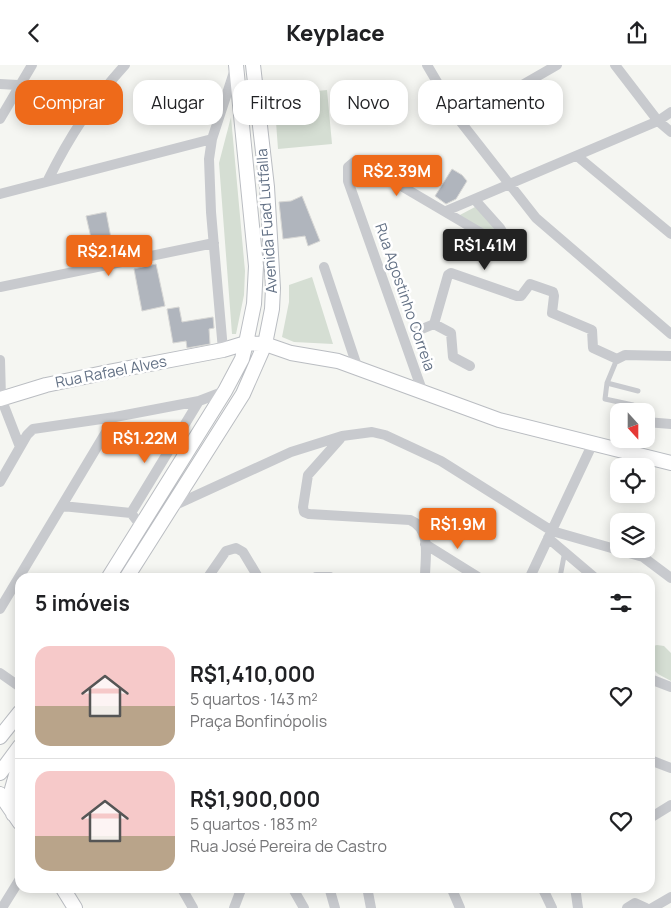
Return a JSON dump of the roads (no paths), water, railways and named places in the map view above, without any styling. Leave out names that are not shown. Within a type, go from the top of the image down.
[{"type":"main road","name":"Avenida Fuad Lutfalla","points":[[112,573],[225,391],[242,359],[246,343],[254,304],[256,266],[236,65]]},
{"type":"main road","name":"Avenida Fuad Lutfalla","points":[[129,573],[243,394],[265,344],[272,309],[273,288],[267,187],[253,65]]},
{"type":"main road","name":"Rua Rafael Alves","points":[[1,398],[99,374],[223,350],[246,343],[265,344],[291,353],[358,367],[422,393],[499,420],[592,445],[610,445]]},
{"type":"main road","points":[[223,350],[242,359],[259,360],[291,353]]},
{"type":"main road","name":"Rua Rafael Alves","points":[[633,448],[671,463]]},
{"type":"main road","points":[[0,737],[15,718]]},
{"type":"main road","points":[[0,773],[15,753]]},
{"type":"main road","points":[[15,778],[12,789],[15,812]]},
{"type":"main road","points":[[0,794],[15,817]]},
{"type":"main road","points":[[66,893],[75,908]]},
{"type":"street","points":[[22,80],[32,65]]},
{"type":"street","points":[[48,180],[66,144],[87,110],[125,65]]},
{"type":"street","name":"Avenida Fuad Lutfalla","points":[[223,350],[209,179],[212,139],[236,65]]},
{"type":"street","points":[[427,65],[436,80]]},
{"type":"street","points":[[531,80],[557,65]]},
{"type":"street","points":[[615,65],[658,121],[671,132]]},
{"type":"street","points":[[0,84],[15,85]]},
{"type":"street","points":[[0,119],[15,91]]},
{"type":"street","points":[[446,211],[658,121],[671,112]]},
{"type":"street","points":[[463,125],[511,183],[536,218],[671,334]]},
{"type":"street","points":[[0,194],[212,139]]},
{"type":"street","points":[[577,156],[671,235]]},
{"type":"street","name":"Rua Agostinho Correia","points":[[422,393],[348,181],[348,167],[354,162],[359,162],[446,211]]},
{"type":"street","points":[[446,211],[493,240],[500,239],[503,233],[500,228],[475,200]]},
{"type":"street","points":[[0,287],[214,243]]},
{"type":"street","points":[[324,267],[358,367]]},
{"type":"street","points":[[434,324],[448,275],[451,273],[517,296],[521,296],[528,285],[532,284],[554,294],[551,311],[554,315],[592,330],[593,349],[621,357],[671,356]]},
{"type":"street","points":[[417,331],[434,324]]},
{"type":"street","points":[[434,324],[450,333],[453,357],[470,366]]},
{"type":"street","points":[[0,359],[1,398],[20,447]]},
{"type":"street","points":[[0,482],[20,447],[33,429],[115,417],[199,401],[225,391]]},
{"type":"street","points":[[131,513],[199,401]]},
{"type":"street","points":[[22,573],[115,417]]},
{"type":"street","points":[[655,422],[671,424]]},
{"type":"street","points":[[173,506],[291,452],[342,436],[372,432],[385,435],[441,461],[522,514],[550,535],[590,573]]},
{"type":"street","points":[[342,436],[308,475],[303,507],[304,512],[309,514],[410,520],[421,527],[425,544],[424,573]]},
{"type":"street","points":[[532,573],[592,445]]},
{"type":"street","points":[[62,506],[131,513],[141,526]]},
{"type":"street","points":[[550,535],[643,557],[671,578]]},
{"type":"street","points":[[425,544],[472,573]]},
{"type":"street","points":[[211,573],[226,551],[236,548],[243,552],[256,573]]},
{"type":"street","points":[[0,609],[15,584]]},
{"type":"street","points":[[0,673],[15,684]]},
{"type":"street","points":[[655,681],[671,687]]},
{"type":"street","points":[[655,762],[671,768]]},
{"type":"street","points":[[655,815],[671,805]]},
{"type":"street","points":[[2,908],[15,887]]},
{"type":"street","points":[[184,893],[193,908]]},
{"type":"street","points":[[234,908],[240,893]]},
{"type":"street","points":[[295,893],[304,908]]},
{"type":"street","points":[[331,893],[335,908]]},
{"type":"street","points":[[368,893],[371,908]]},
{"type":"street","points":[[450,908],[452,893]]},
{"type":"street","points":[[453,893],[460,908]]},
{"type":"street","points":[[545,893],[552,908]]},
{"type":"street","points":[[576,893],[578,908]]},
{"type":"street","points":[[652,908],[671,897]]},
{"type":"street","points":[[627,908],[635,903],[646,908]]},
{"type":"lane","points":[[621,357],[607,383],[605,399],[624,403]]},
{"type":"lane","points":[[607,383],[638,391]]},
{"type":"lane","points":[[561,573],[565,551]]}]
